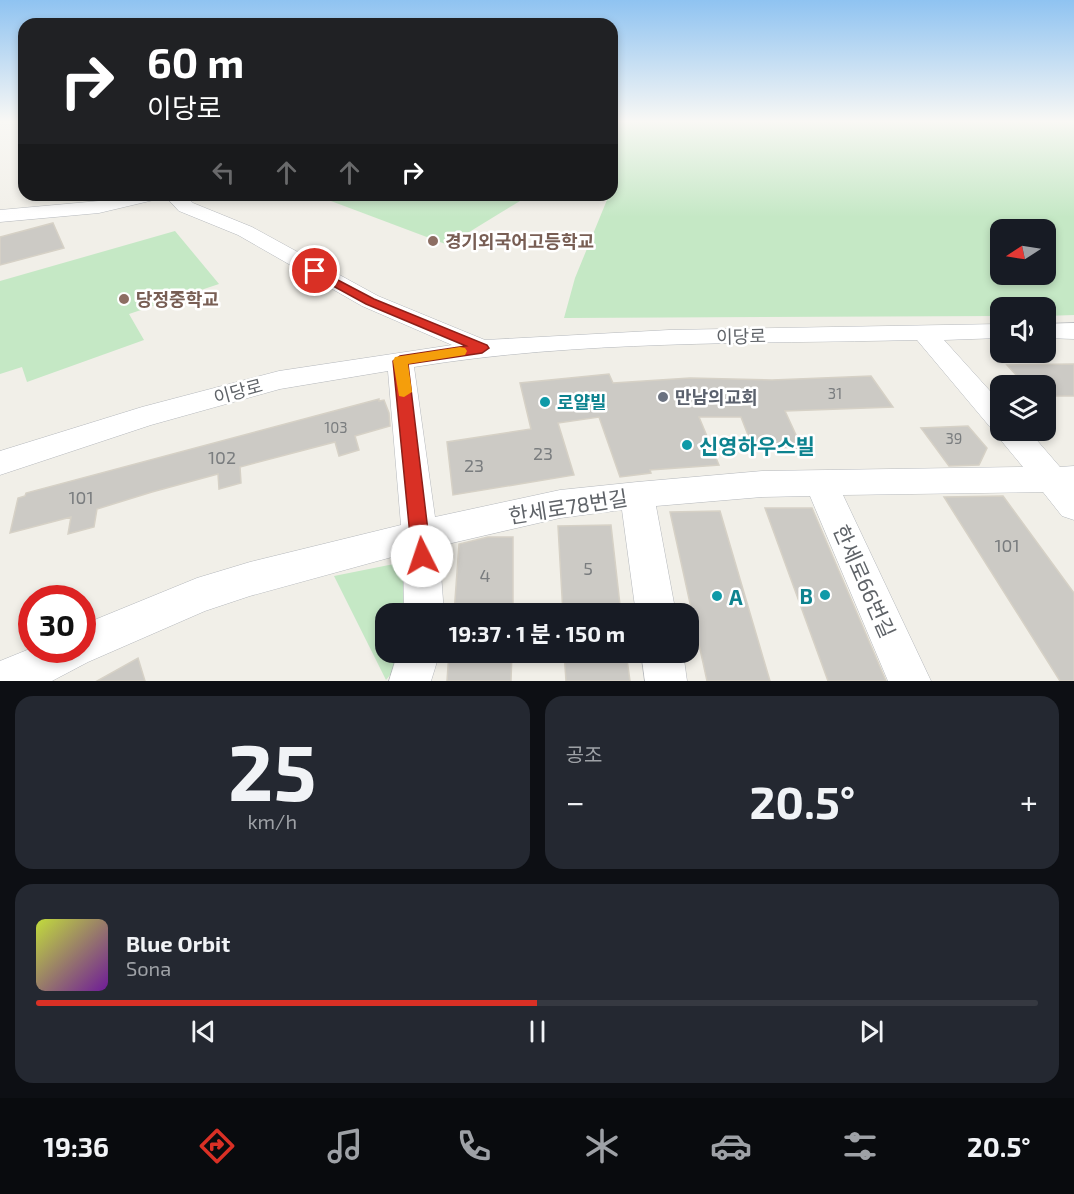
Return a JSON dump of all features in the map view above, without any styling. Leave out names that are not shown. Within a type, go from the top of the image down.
[{"type":"street","points":[[0,216],[99,207],[126,201]]},
{"type":"street","name":"이당로","points":[[180,201],[186,207],[245,231],[370,301],[482,348]]},
{"type":"street","name":"이당로","points":[[0,463],[142,417],[279,380],[482,348],[669,338],[990,331]]},
{"type":"street","points":[[1056,331],[1074,331]]},
{"type":"street","points":[[924,333],[990,409]]},
{"type":"street","points":[[400,361],[420,535],[423,603]]},
{"type":"street","points":[[1022,441],[1063,479],[1074,506]]},
{"type":"street","name":"한세로78번길","points":[[96,639],[197,596],[335,555],[560,504],[637,495],[820,482],[1063,479]]},
{"type":"street","name":"한세로66번길","points":[[820,482],[910,681]]},
{"type":"street","points":[[637,495],[654,603]]},
{"type":"street","points":[[5,681],[44,663]]},
{"type":"street","points":[[410,681],[416,663]]},
{"type":"street","points":[[664,663],[666,681]]},
{"type":"green space","points":[[618,153],[1074,153],[1074,315],[1056,316],[1056,297],[990,297],[990,316],[564,318],[575,278],[607,201],[618,201]]},
{"type":"green space","points":[[331,201],[520,201],[448,245]]},
{"type":"green space","points":[[175,231],[219,284],[129,314],[144,340],[27,382],[22,367],[0,374],[0,281]]},
{"type":"green space","points":[[414,560],[415,603],[375,603],[375,658],[334,576]]},
{"type":"green space","points":[[378,663],[400,663],[386,680]]},
{"type":"building","points":[[53,223],[64,248],[0,265],[0,237]]},
{"type":"building","points":[[1074,364],[1074,396],[1056,396],[1056,375],[1016,375],[1007,365]]},
{"type":"building","points":[[609,374],[613,383],[690,378],[772,380],[871,376],[893,407],[785,411],[802,448],[753,448],[741,417],[699,417],[719,465],[650,470],[651,473],[620,477],[599,417],[558,423],[574,475],[453,495],[447,442],[531,429],[520,383]]},
{"type":"building","points":[[379,399],[379,401],[384,400],[389,413],[390,426],[355,436],[359,450],[339,456],[335,442],[240,467],[241,483],[219,489],[218,474],[152,492],[97,509],[94,527],[68,534],[71,517],[10,533],[18,498],[25,496],[26,493]]},
{"type":"building","points":[[968,426],[987,448],[979,465],[949,466],[921,428]]},
{"type":"building","points":[[1003,496],[1074,593],[1074,681],[1060,681],[944,497]]},
{"type":"building","name":"B","points":[[765,508],[812,508],[886,681],[828,681]]},
{"type":"building","name":"A","points":[[720,511],[770,681],[707,681],[699,644],[699,603],[690,603],[670,512]]},
{"type":"building","points":[[611,525],[620,603],[562,603],[558,526]]},
{"type":"building","points":[[488,537],[513,537],[513,603],[455,603],[459,544]]},
{"type":"building","points":[[138,658],[145,681],[97,681]]},
{"type":"building","points":[[448,663],[512,663],[511,681],[447,681]]},
{"type":"building","points":[[565,663],[628,663],[630,681],[566,681]]},
{"type":"slow traffic","points":[[404,392],[400,361],[460,351]]},
{"type":"place","name":"경기외국어고등학교","points":[[433,241]]},
{"type":"place","name":"당정중학교","points":[[124,299]]},
{"type":"place","name":"만남의교회","points":[[663,397]]},
{"type":"place","name":"로얄빌","points":[[545,402]]},
{"type":"place","name":"신영하우스빌","points":[[687,445]]},
{"type":"place","name":"B","points":[[825,595]]},
{"type":"place","name":"A","points":[[717,596]]},
{"type":"route","points":[[315,271],[370,301],[482,348],[400,361],[422,556]]}]
